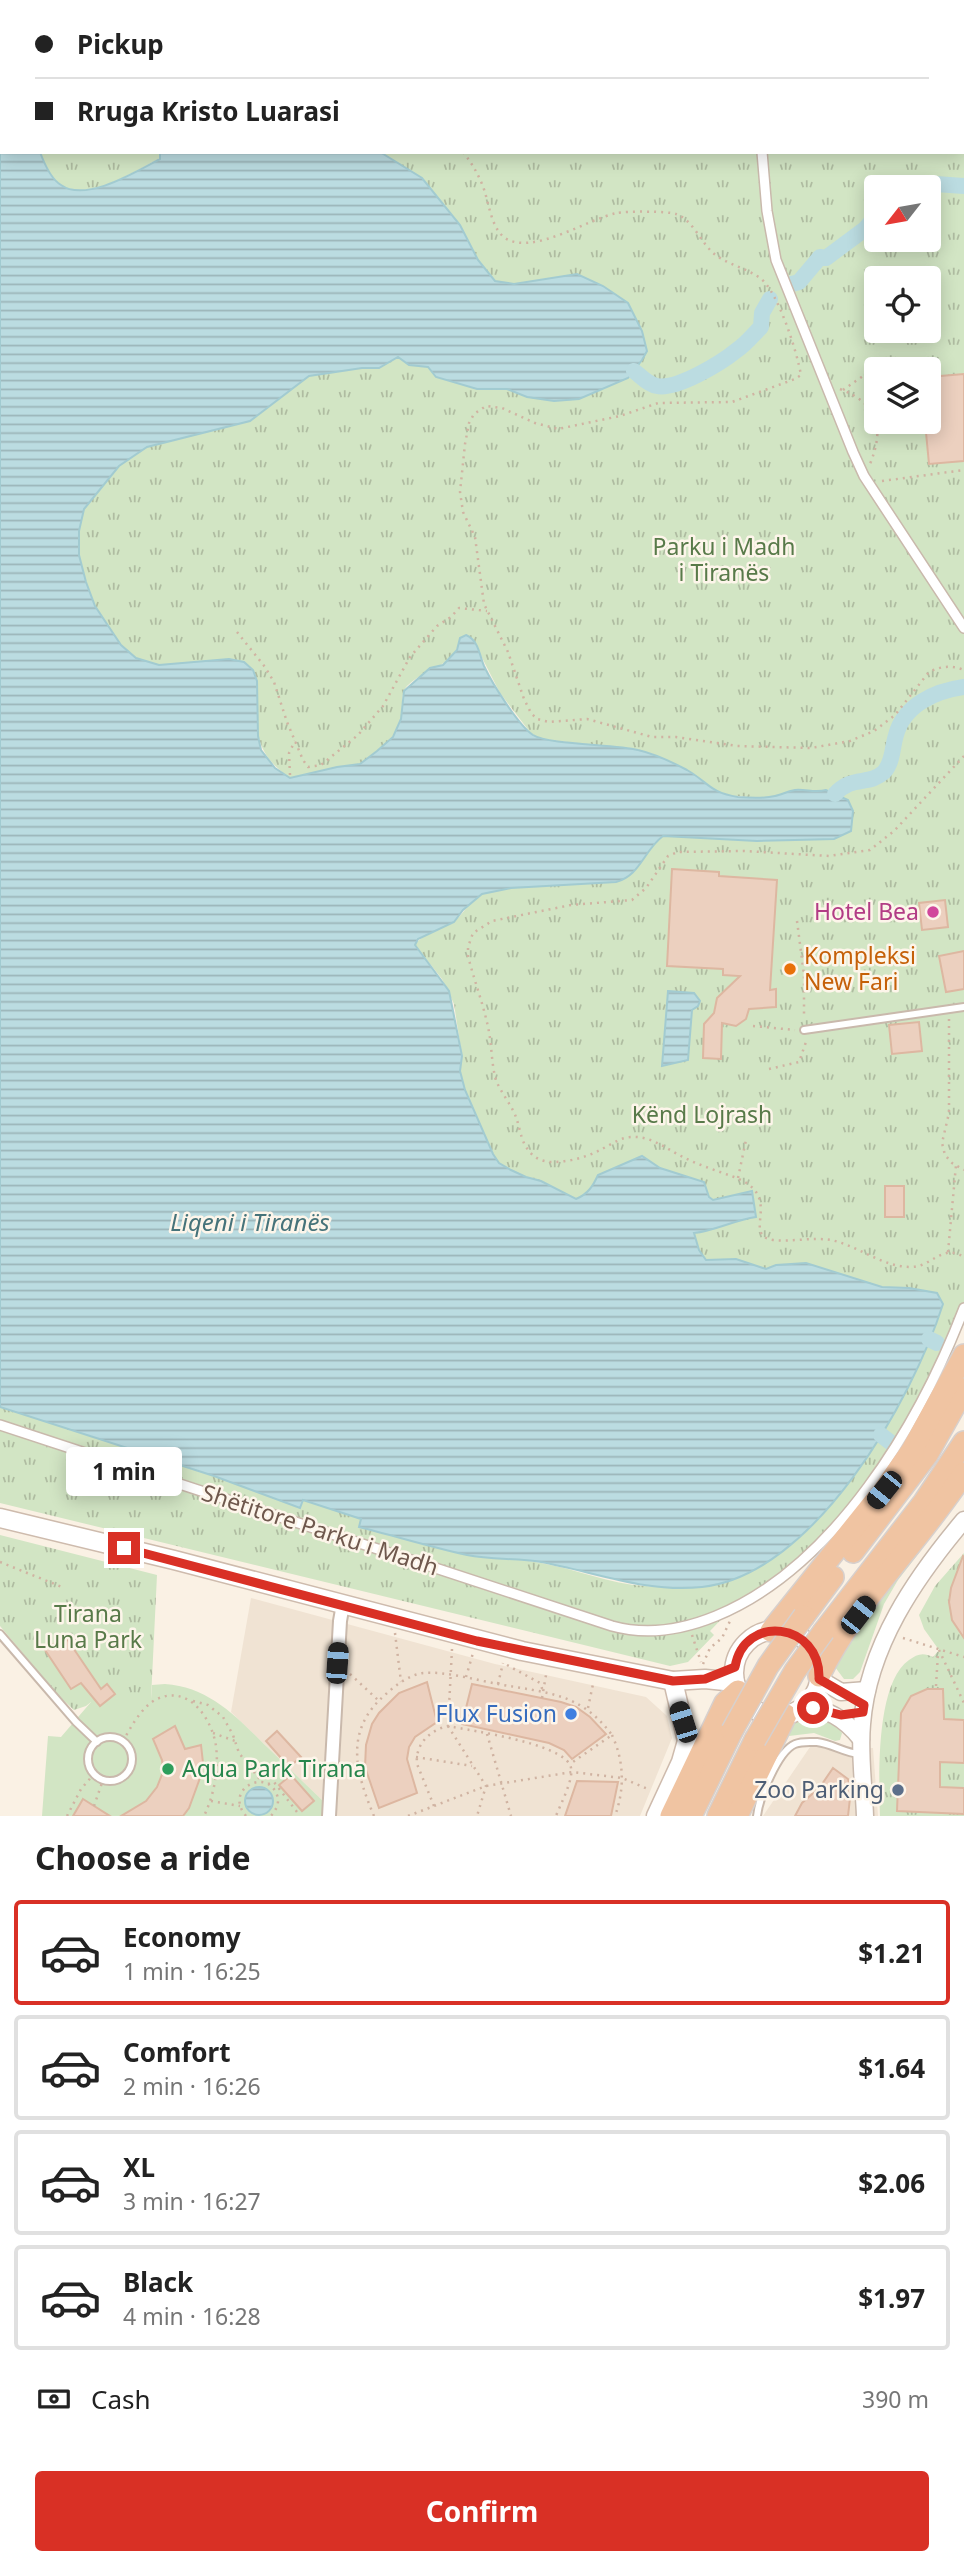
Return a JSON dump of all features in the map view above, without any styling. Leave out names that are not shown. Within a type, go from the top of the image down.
[{"type":"highway","points":[[771,1631],[884,1490],[912,1450],[964,1354]]},
{"type":"highway","points":[[691,1816],[732,1731],[763,1675],[804,1616],[911,1479],[940,1435],[964,1390]]},
{"type":"highway","points":[[718,1816],[755,1740],[795,1671],[924,1502],[964,1442]]},
{"type":"highway","points":[[819,1677],[833,1647],[921,1534],[964,1473]]},
{"type":"highway","points":[[671,1816],[736,1680]]},
{"type":"highway","points":[[737,1816],[793,1712]]},
{"type":"main road","points":[[0,1518],[514,1650],[673,1681],[736,1680]]},
{"type":"main road","points":[[771,1631],[791,1633],[807,1644],[816,1656],[819,1677],[814,1695],[793,1712],[771,1716],[746,1703],[736,1680],[737,1658],[745,1645],[757,1636],[771,1631]]},
{"type":"main road","points":[[656,1816],[681,1762],[687,1741],[673,1681]]},
{"type":"street","points":[[762,154],[767,211],[776,260],[825,384],[866,479],[964,628]]},
{"type":"street","name":"Shëtitore Parku i Madh","points":[[0,1424],[612,1626],[642,1632],[673,1630],[735,1608],[783,1577],[810,1553],[868,1485],[907,1427],[932,1384],[964,1308]]},
{"type":"street","points":[[865,1816],[861,1747],[865,1702],[880,1652],[902,1604],[930,1560],[964,1520]]},
{"type":"street","points":[[329,1816],[343,1604]]},
{"type":"street","points":[[819,1677],[841,1692],[865,1702]]},
{"type":"street","points":[[834,1714],[865,1702]]},
{"type":"street","points":[[793,1712],[813,1708],[834,1714],[849,1726],[861,1747]]},
{"type":"lane","points":[[807,1030],[964,1007]]},
{"type":"lane","points":[[0,1634],[97,1742]]},
{"type":"lane","points":[[113,1737],[123,1741],[128,1746],[132,1759],[128,1772],[117,1780],[103,1780],[94,1774],[88,1757],[97,1742],[113,1737]]},
{"type":"lane","points":[[757,1816],[761,1797],[777,1765],[783,1754],[794,1744],[804,1741],[820,1742],[844,1752],[861,1747]]},
{"type":"path","points":[[465,154],[474,166],[483,186],[496,226],[506,239],[514,242],[534,243],[618,213],[677,214],[716,255],[761,278],[787,325],[801,375],[733,402],[658,403],[620,416],[558,429],[535,423],[502,408],[486,406],[478,410],[469,423],[460,492],[463,512],[475,537],[480,588],[487,611],[508,652],[531,713],[537,719],[549,722],[587,719],[652,737],[797,749],[837,744],[861,737],[886,723],[929,672],[951,666],[964,670]]},
{"type":"path","points":[[843,390],[864,376]]},
{"type":"path","points":[[825,384],[862,401],[878,425],[876,449],[866,479],[964,470]]},
{"type":"path","points":[[237,632],[274,682],[306,766],[313,768],[321,765],[358,735],[383,706],[410,657],[437,626],[451,617],[458,608],[487,611]]},
{"type":"path","points":[[290,775],[289,753],[295,741]]},
{"type":"path","points":[[964,756],[894,831],[870,850],[829,856],[744,851],[678,852],[668,856],[646,888],[632,900],[571,905],[492,921],[479,928],[470,938],[468,956],[488,1027],[496,1080],[511,1105],[524,1144],[531,1155],[542,1161],[573,1160],[632,1137],[656,1142],[688,1160],[738,1178],[756,1189],[761,1206],[759,1226],[763,1236],[767,1238],[788,1241],[830,1240],[884,1262],[909,1267],[921,1265],[948,1252],[964,1257]]},
{"type":"path","points":[[769,1069],[799,1062],[807,1030],[797,920]]},
{"type":"path","points":[[947,1009],[950,1086],[949,1113],[943,1143],[945,1154],[964,1170]]},
{"type":"path","points":[[752,1026],[807,1030]]},
{"type":"path","points":[[738,1178],[746,1140]]},
{"type":"path","points":[[948,1252],[956,1166]]},
{"type":"path","points":[[0,1562],[62,1587]]},
{"type":"path","points":[[395,1630],[401,1682]]},
{"type":"path","points":[[696,1645],[702,1665],[710,1648],[727,1631]]},
{"type":"path","points":[[904,1639],[964,1657]]},
{"type":"path","points":[[452,1648],[448,1726],[486,1786],[477,1816]]},
{"type":"path","points":[[936,1686],[939,1650]]},
{"type":"path","points":[[939,1650],[964,1703]]},
{"type":"path","points":[[466,1677],[473,1653]]},
{"type":"path","points":[[498,1684],[503,1662],[540,1683],[543,1692]]},
{"type":"path","points":[[337,1663],[378,1700]]},
{"type":"path","points":[[374,1816],[360,1780],[356,1744],[362,1723],[378,1700],[401,1682],[424,1673],[466,1677],[543,1692],[572,1699],[587,1709],[603,1723],[619,1750],[622,1778],[615,1816]]},
{"type":"path","points":[[542,1698],[546,1675]]},
{"type":"path","points":[[587,1709],[593,1684]]},
{"type":"path","points":[[123,1741],[137,1719],[156,1699],[180,1696],[201,1709],[213,1733],[216,1765],[211,1801],[204,1816]]},
{"type":"path","points":[[191,1701],[202,1702],[216,1710],[229,1725],[239,1753],[262,1782]]},
{"type":"path","points":[[434,1806],[416,1757],[427,1737],[439,1728],[448,1726],[533,1742],[550,1749],[570,1764],[572,1772],[556,1816]]},
{"type":"path","points":[[213,1733],[235,1741]]},
{"type":"path","points":[[487,1734],[511,1816]]},
{"type":"path","points":[[570,1764],[612,1735]]},
{"type":"path","points":[[416,1757],[473,1766]]},
{"type":"path","points":[[408,1816],[486,1786],[572,1772],[622,1778],[656,1793]]},
{"type":"path","points":[[67,1816],[80,1789],[94,1774]]},
{"type":"path","points":[[94,1806],[103,1780]]},
{"type":"path","points":[[246,1816],[240,1806],[241,1793],[250,1784],[262,1782],[273,1788],[278,1799],[276,1811],[271,1816]]},
{"type":"path","points":[[268,1784],[274,1782],[297,1812],[296,1816]]},
{"type":"path","points":[[211,1801],[240,1806]]},
{"type":"shaded area","points":[[251,1598],[495,1664],[646,1697],[667,1716],[672,1738],[640,1816],[322,1816],[322,1800],[231,1712]]},
{"type":"shaded area","points":[[810,1747],[873,1748],[878,1816],[763,1816]]},
{"type":"green space","points":[[41,154],[160,154],[160,158],[125,177],[84,190],[71,190],[61,185],[46,166]]},
{"type":"green space","name":"Parku i Madh i Tiranës","points":[[383,154],[964,154],[964,1302],[919,1403],[866,1483],[826,1534],[788,1570],[736,1604],[710,1631],[714,1635],[688,1662],[670,1666],[0,1503],[0,1407],[215,1476],[299,1508],[303,1500],[361,1519],[359,1526],[467,1555],[532,1561],[632,1585],[689,1585],[730,1580],[767,1562],[800,1537],[830,1507],[881,1435],[937,1322],[909,1288],[882,1287],[806,1263],[776,1265],[766,1269],[736,1259],[706,1260],[699,1250],[693,1232],[755,1217],[751,1191],[713,1200],[703,1182],[660,1168],[642,1156],[599,1175],[593,1187],[576,1199],[499,1163],[465,1090],[460,1071],[462,1056],[454,1004],[442,979],[415,945],[426,935],[455,920],[477,897],[494,890],[528,885],[616,882],[624,879],[663,836],[757,841],[834,839],[848,800],[826,790],[816,793],[796,790],[759,798],[725,795],[708,787],[689,771],[653,754],[634,749],[533,736],[500,693],[472,638],[461,638],[452,656],[407,686],[397,729],[384,747],[372,757],[359,764],[290,778],[268,758],[258,736],[257,681],[229,659],[159,665],[136,658],[121,645],[95,606],[79,555],[79,531],[84,509],[119,465],[147,447],[250,421],[309,376],[379,368],[398,357],[409,365],[428,367],[436,377],[477,389],[507,389],[527,397],[554,401],[579,399],[627,378],[642,360],[577,274],[514,284],[495,281],[478,260],[460,225],[422,178]]},
{"type":"green space","name":"Tirana Luna Park","points":[[0,1535],[157,1575],[151,1699],[128,1707],[118,1698],[101,1708],[91,1702],[74,1710],[58,1695],[0,1626]]},
{"type":"green space","points":[[918,1546],[922,1549],[898,1580],[884,1604],[860,1672],[853,1679],[844,1679],[835,1667],[836,1656]]},
{"type":"green space","points":[[964,1553],[964,1816],[880,1816],[881,1733],[890,1689],[898,1672],[909,1660],[920,1654],[933,1657],[939,1650],[924,1629],[919,1615],[935,1586]]},
{"type":"green space","name":"Aqua Park Tirana","points":[[165,1684],[195,1691],[231,1713],[322,1800],[322,1816],[42,1816],[48,1736],[61,1737],[91,1702],[118,1698],[151,1699],[152,1685]]},
{"type":"green space","points":[[814,1717],[834,1723],[842,1733],[840,1740],[835,1741],[814,1733],[789,1736],[797,1721]]},
{"type":"water","name":"Liqeni i Tiranës","points":[[0,154],[41,154],[57,182],[71,190],[84,190],[125,177],[160,159],[160,154],[383,154],[422,178],[460,225],[478,260],[495,281],[514,284],[577,274],[603,286],[628,303],[642,331],[647,351],[642,360],[628,378],[579,399],[554,401],[527,397],[507,389],[477,389],[436,377],[428,367],[409,365],[398,357],[379,368],[309,376],[250,421],[147,447],[119,466],[84,509],[79,531],[79,555],[95,606],[121,645],[136,658],[159,665],[229,659],[244,662],[253,670],[257,681],[258,736],[261,750],[275,768],[290,778],[360,764],[377,751],[393,737],[401,719],[404,691],[430,668],[443,665],[457,650],[460,638],[466,635],[476,644],[484,666],[506,703],[533,735],[553,741],[644,752],[681,767],[715,790],[738,797],[761,798],[795,790],[826,790],[848,800],[853,811],[851,831],[834,839],[757,841],[663,836],[624,879],[616,882],[511,888],[482,894],[463,910],[454,922],[418,939],[415,945],[449,991],[462,1056],[460,1071],[465,1090],[499,1163],[576,1199],[590,1189],[598,1175],[642,1156],[660,1168],[704,1182],[709,1197],[713,1200],[752,1191],[756,1217],[694,1233],[699,1250],[706,1260],[736,1259],[766,1269],[776,1265],[806,1263],[882,1287],[937,1293],[943,1304],[908,1387],[883,1433],[853,1477],[819,1518],[783,1551],[743,1575],[702,1587],[661,1587],[621,1581],[541,1562],[467,1555],[359,1527],[361,1519],[303,1500],[300,1508],[214,1476],[0,1407]]},
{"type":"water","points":[[668,991],[694,993],[700,1001],[692,1010],[688,1060],[662,1066]]},
{"type":"water","points":[[259,1787],[269,1791],[273,1801],[269,1811],[259,1815],[249,1811],[245,1801],[249,1791]]},
{"type":"building","points":[[964,374],[964,461],[929,464],[926,434],[941,434],[941,376]]},
{"type":"building","points":[[672,869],[777,880],[770,990],[776,989],[776,1007],[749,1009],[746,1019],[736,1026],[722,1023],[721,1059],[703,1058],[704,1024],[714,1013],[717,998],[740,976],[723,975],[723,969],[667,966]]},
{"type":"building","name":"Hotel Bea","points":[[945,900],[948,927],[922,930],[919,903]]},
{"type":"building","points":[[964,951],[964,989],[946,992],[939,956]]},
{"type":"building","points":[[919,1022],[922,1051],[892,1054],[889,1025]]},
{"type":"building","points":[[885,1186],[904,1186],[904,1217],[885,1217]]},
{"type":"building","points":[[963,1556],[964,1638],[952,1620],[949,1602],[951,1588]]},
{"type":"building","points":[[65,1636],[101,1689],[107,1684],[115,1694],[100,1706],[81,1683],[71,1689],[45,1650]]},
{"type":"building","points":[[427,1682],[437,1722],[415,1737],[409,1747],[407,1759],[417,1793],[379,1808],[365,1767],[366,1745],[372,1724],[399,1693]]},
{"type":"building","points":[[472,1684],[576,1707],[606,1734],[572,1759],[564,1750],[549,1743],[462,1724]]},
{"type":"building","points":[[927,1689],[943,1689],[944,1719],[964,1720],[964,1763],[940,1762],[940,1787],[964,1788],[964,1814],[897,1811],[901,1713],[911,1696]]},
{"type":"building","points":[[175,1726],[185,1749],[201,1745],[203,1763],[189,1808],[183,1816],[121,1816],[146,1801],[157,1787],[163,1772],[162,1760],[153,1739]]},
{"type":"building","points":[[277,1731],[301,1757],[289,1767],[266,1741]]},
{"type":"building","points":[[833,1768],[848,1779],[851,1789],[848,1816],[795,1816],[802,1803],[820,1787]]},
{"type":"building","points":[[291,1775],[314,1801],[302,1811],[279,1785]]},
{"type":"building","points":[[577,1781],[618,1782],[611,1816],[565,1816]]},
{"type":"building","points":[[83,1799],[110,1816],[73,1816]]},
{"type":"waterway","points":[[942,184],[964,186]]},
{"type":"waterway","points":[[792,284],[799,282],[820,257],[826,258],[864,230]]},
{"type":"waterway","points":[[634,371],[647,382],[666,386],[687,380],[710,368],[743,345],[761,327],[762,313],[770,299]]},
{"type":"waterway","points":[[835,794],[854,782],[872,779],[884,772],[891,759],[900,724],[913,708],[932,696],[964,687]]},
{"type":"waterway","points":[[929,1339],[937,1343]]},
{"type":"waterway","points":[[881,1435],[890,1442]]},
{"type":"place","name":"Hotel Bea","points":[[933,912]]},
{"type":"place","name":"Kompleksi New Fari","points":[[790,969]]},
{"type":"place","name":"Flux Fusion","points":[[571,1714]]},
{"type":"place","name":"Aqua Park Tirana","points":[[168,1769]]},
{"type":"place","name":"Zoo Parking","points":[[898,1790]]},
{"type":"route","points":[[124,1548],[477,1641],[673,1681],[705,1679],[735,1667],[745,1645],[761,1633],[791,1633],[800,1637],[816,1656],[819,1679],[864,1705],[863,1712],[841,1715],[813,1708]]},
{"type":"park label","name":"Kënd Lojrash","points":[[702,1115]]}]
